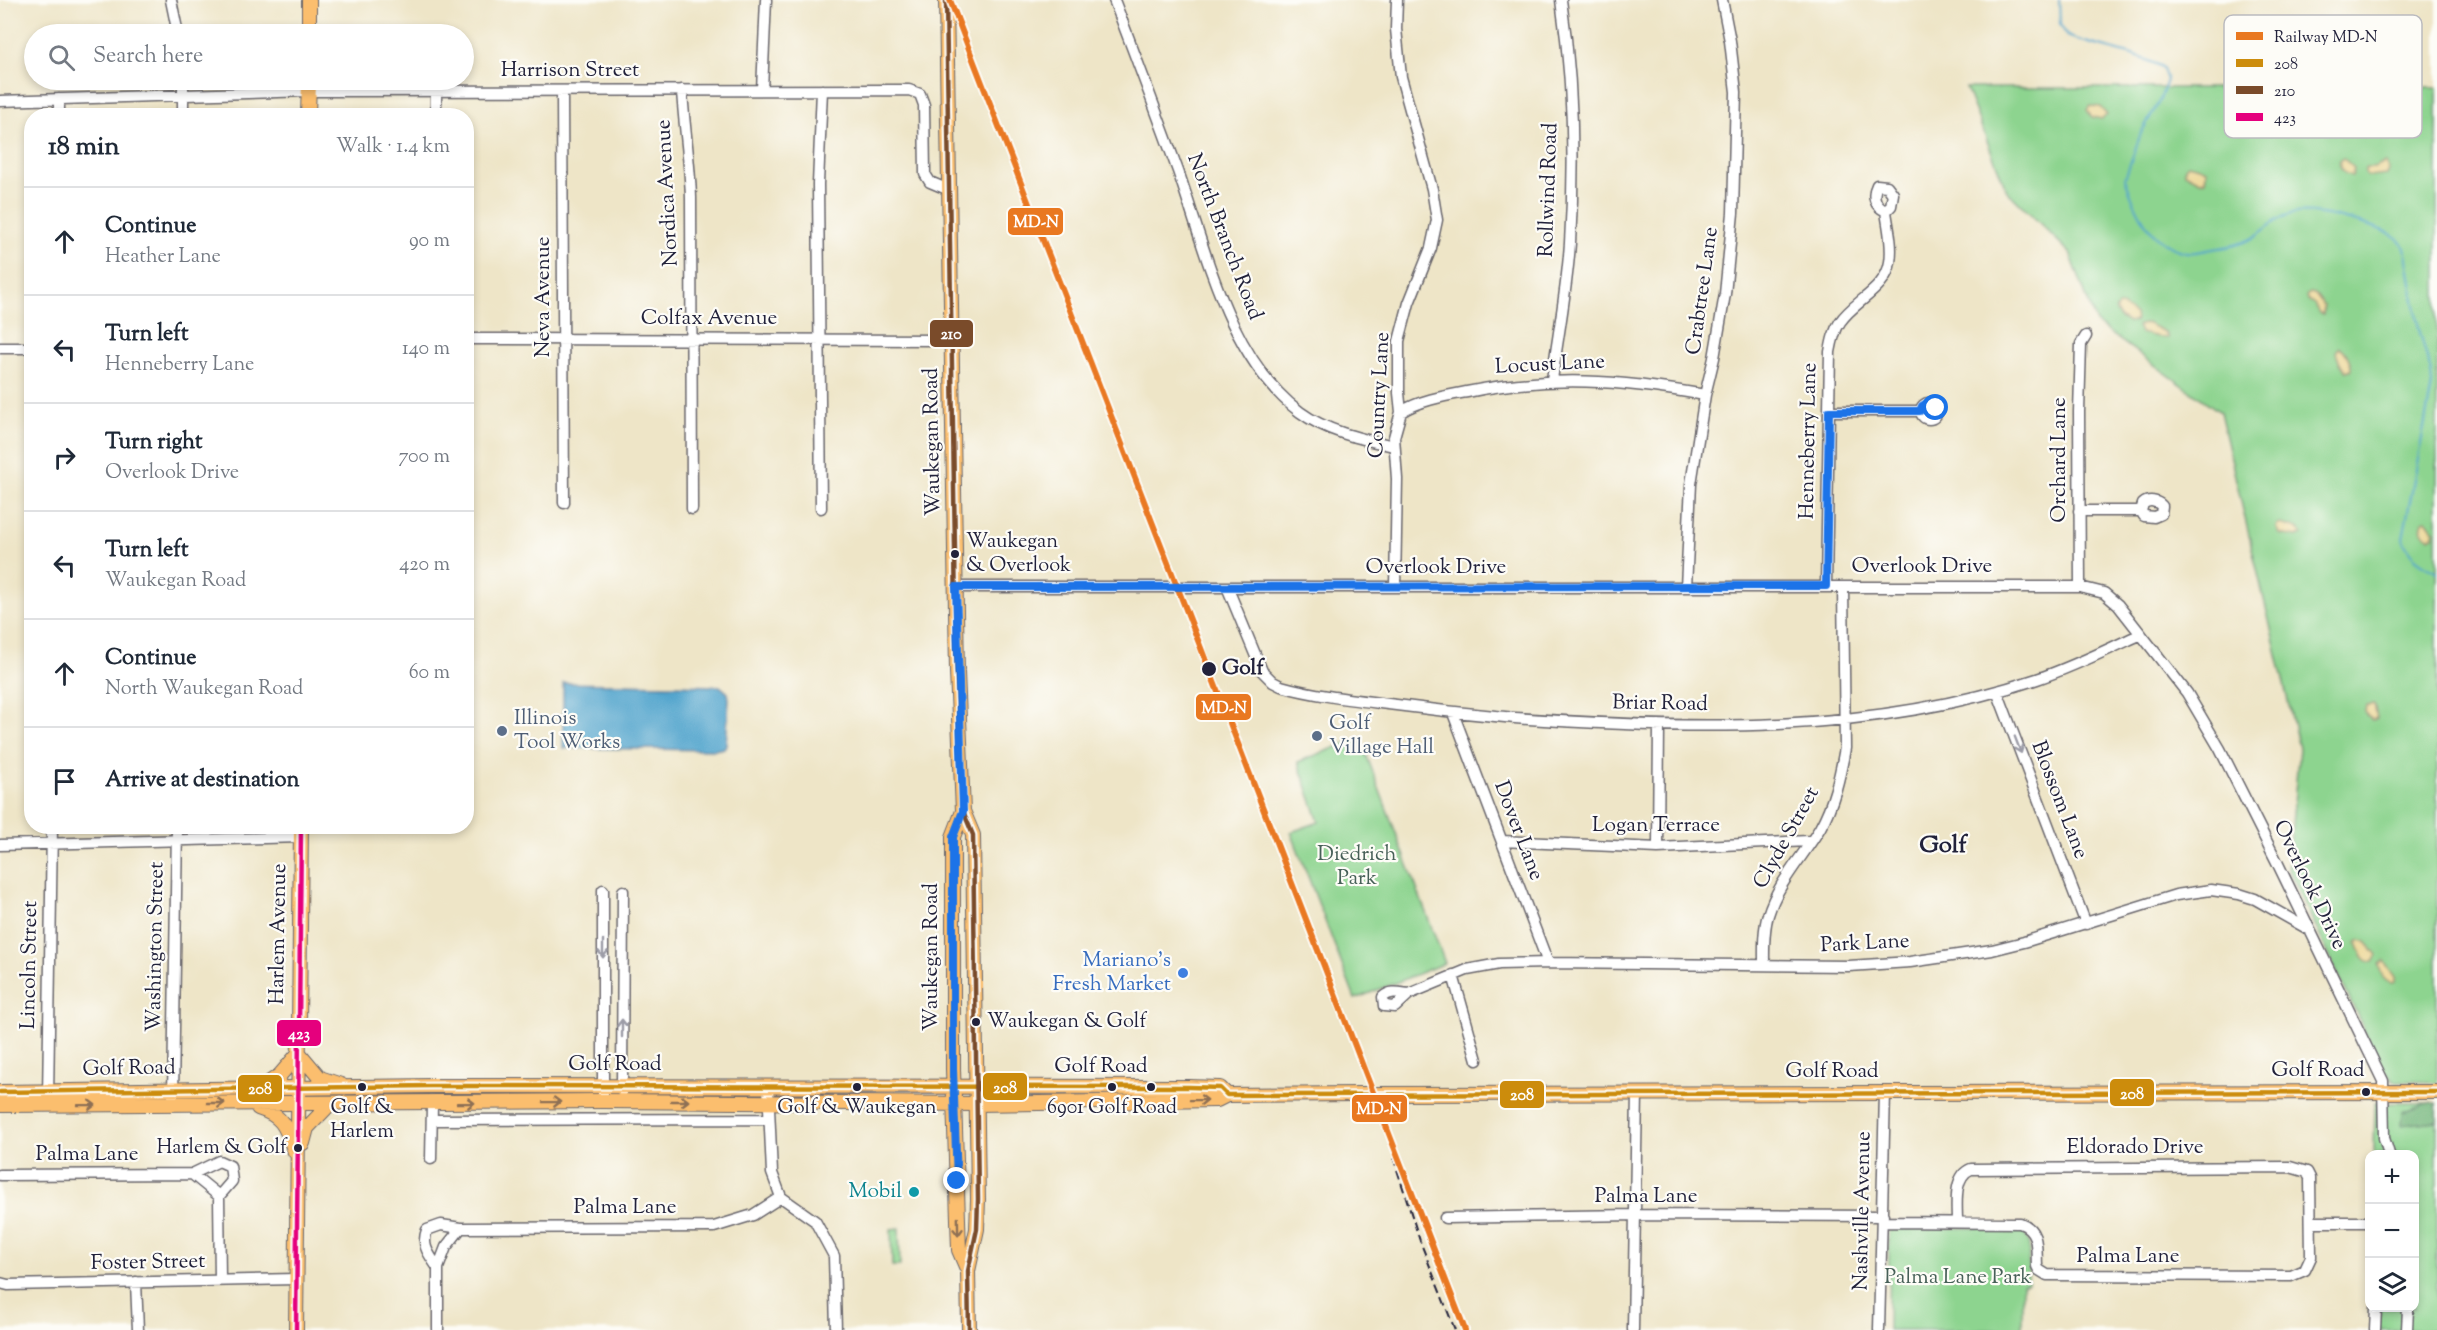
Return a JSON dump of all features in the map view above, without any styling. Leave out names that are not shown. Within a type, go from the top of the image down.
[{"type":"main road","points":[[309,0],[309,24]]},
{"type":"main road","name":"Waukegan Road","points":[[946,0],[956,587],[963,811],[973,835],[977,1229],[968,1270]]},
{"type":"main road","points":[[308,90],[308,108]]},
{"type":"main road","name":"Waukegan Road","points":[[963,811],[953,837],[954,1088],[959,1250],[968,1270]]},
{"type":"main road","name":"Harlem Avenue","points":[[296,1330],[301,834]]},
{"type":"main road","points":[[260,1089],[280,1075],[299,1053],[320,1078],[351,1088]]},
{"type":"main road","name":"Golf Road","points":[[0,1092],[48,1098],[173,1097],[299,1088],[768,1086],[1220,1088],[1227,1095]]},
{"type":"main road","name":"Golf Road","points":[[173,1097],[245,1104],[603,1101],[977,1104],[1217,1100],[1227,1095],[2437,1092]]},
{"type":"main road","name":"Golf Road","points":[[0,1105],[48,1098]]},
{"type":"main road","points":[[245,1104],[273,1113],[284,1124],[298,1159]]},
{"type":"main road","points":[[298,1159],[307,1128],[330,1104]]},
{"type":"main road","points":[[968,1270],[969,1330]]},
{"type":"street","points":[[171,0],[176,24]]},
{"type":"street","points":[[762,90],[766,0]]},
{"type":"street","name":"North Branch Road","points":[[1114,0],[1146,81],[1212,273],[1235,326],[1256,365],[1279,394],[1301,413],[1335,430],[1394,446]]},
{"type":"street","name":"Country Lane","points":[[1395,587],[1397,479],[1394,446],[1395,426],[1401,412],[1398,381],[1399,341],[1406,313],[1431,248],[1437,220],[1432,189],[1401,77],[1396,29],[1397,0]]},
{"type":"street","name":"Rollwind Road","points":[[1552,380],[1570,245],[1573,174],[1568,61],[1561,0]]},
{"type":"street","name":"Crabtree Lane","points":[[1686,587],[1691,484],[1705,395],[1725,294],[1733,213],[1736,92],[1722,0]]},
{"type":"street","points":[[183,90],[183,108]]},
{"type":"street","name":"Harrison Street","points":[[0,100],[183,95],[246,90]]},
{"type":"street","name":"Harrison Street","points":[[415,90],[909,90],[920,94],[924,105],[925,174],[930,182],[949,190]]},
{"type":"street","name":"Nordica Avenue","points":[[682,90],[683,124],[691,177],[692,509]]},
{"type":"street","points":[[821,508],[818,184],[822,90]]},
{"type":"street","points":[[436,91],[436,108]]},
{"type":"street","name":"Neva Avenue","points":[[562,91],[564,502]]},
{"type":"street","points":[[59,99],[59,108]]},
{"type":"street","name":"Henneberry Lane","points":[[1826,586],[1830,352],[1835,330],[1847,314],[1881,282],[1888,271],[1890,248],[1886,211]]},
{"type":"street","name":"Orchard Lane","points":[[2080,587],[2081,344],[2086,336]]},
{"type":"street","name":"Colfax Avenue","points":[[474,339],[952,340]]},
{"type":"street","points":[[0,348],[24,348]]},
{"type":"street","name":"Locust Lane","points":[[1401,412],[1409,407],[1450,395],[1498,386],[1552,380],[1620,382],[1705,395]]},
{"type":"street","points":[[1829,411],[1920,411]]},
{"type":"street","points":[[2079,511],[2141,511]]},
{"type":"street","name":"Clyde Street","points":[[1764,965],[1765,927],[1768,914],[1777,893],[1809,841],[1819,830],[1829,810],[1845,748],[1843,586]]},
{"type":"street","name":"Overlook Drive","points":[[956,587],[1228,589],[2080,587],[2104,593],[2118,605],[2179,682],[2203,719],[2273,854],[2383,1081],[2384,1138],[2388,1150]]},
{"type":"street","name":"Briar Road","points":[[1228,589],[1262,671],[1273,682],[1295,690],[1453,713],[1659,725],[1777,723],[1845,718],[1925,707],[1997,691],[2079,663],[2141,634]]},
{"type":"street","name":"Blossom Lane","points":[[1997,691],[2086,924]]},
{"type":"street","name":"Dover Lane","points":[[1453,713],[1548,963]]},
{"type":"street","points":[[1658,848],[1659,725]]},
{"type":"street","name":"Lincoln Street","points":[[48,1098],[52,834]]},
{"type":"street","name":"Washington Street","points":[[173,1097],[177,834]]},
{"type":"street","points":[[0,845],[177,840],[270,834]]},
{"type":"street","name":"Logan Terrace","points":[[1502,842],[1658,848],[1809,841]]},
{"type":"street","points":[[603,890],[603,1101]]},
{"type":"street","name":"Park Lane","points":[[1409,994],[1453,975],[1482,966],[1548,963],[1849,966],[1938,959],[2002,948],[2176,895],[2211,890],[2255,899],[2310,931]]},
{"type":"street","points":[[621,1101],[623,891]]},
{"type":"street","points":[[1453,975],[1477,1060]]},
{"type":"street","points":[[768,1086],[772,1173],[781,1197],[815,1221],[834,1256],[836,1330]]},
{"type":"street","name":"Nashville Avenue","points":[[1880,1330],[1885,1093]]},
{"type":"street","points":[[1633,1330],[1636,1094]]},
{"type":"street","points":[[431,1159],[432,1104]]},
{"type":"street","points":[[432,1120],[768,1119]]},
{"type":"street","points":[[219,1196],[192,1174],[219,1161],[230,1166],[232,1180],[219,1196],[220,1280]]},
{"type":"street","name":"Eldorado Drive","points":[[1957,1221],[1959,1182],[1966,1170],[1971,1168],[2290,1167],[2307,1172],[2310,1178],[2312,1222]]},
{"type":"street","name":"Palma Lane","points":[[0,1175],[192,1174]]},
{"type":"street","name":"Palma Lane","points":[[438,1268],[423,1240],[427,1230],[441,1225],[461,1228],[714,1227],[753,1215],[781,1197]]},
{"type":"street","name":"Palma Lane","points":[[1445,1218],[1635,1215],[2012,1222],[2028,1226],[2037,1240],[2039,1270],[2047,1275],[2057,1276],[2291,1276],[2305,1270],[2309,1264],[2312,1222]]},
{"type":"street","points":[[2312,1222],[2365,1221]]},
{"type":"street","points":[[438,1330],[438,1268],[446,1247],[461,1228]]},
{"type":"street","name":"Foster Street","points":[[0,1283],[8,1285],[296,1279]]},
{"type":"street","points":[[136,1282],[138,1330]]},
{"type":"street","points":[[2375,1330],[2376,1312]]},
{"type":"street","points":[[2407,1330],[2408,1312]]},
{"type":"green space","points":[[1966,88],[2224,88],[2224,138],[2422,138],[2422,88],[2437,88],[2437,1082],[2393,1081],[2381,1066],[2288,868],[2299,748],[2220,412],[2096,323],[2070,253],[2007,191]]},
{"type":"green space","name":"Diedrich Park","points":[[1360,738],[1445,963],[1355,999],[1291,832],[1319,822],[1298,762]]},
{"type":"green space","points":[[2375,1103],[2437,1103],[2437,1330],[2379,1330],[2380,1312],[2419,1312],[2419,1150],[2374,1150]]},
{"type":"green space","points":[[2427,1103],[2437,1103],[2437,1121],[2401,1125],[2402,1112]]},
{"type":"green space","name":"Palma Lane Park","points":[[2010,1227],[2022,1229],[2029,1242],[2028,1283],[2022,1284],[2022,1330],[1888,1330],[1889,1232],[1892,1229]]},
{"type":"green space","points":[[899,1228],[900,1266],[892,1266],[891,1229]]},
{"type":"sand","points":[[2090,106],[2100,107],[2107,115],[2102,119],[2092,117],[2087,110]]},
{"type":"sand","points":[[2343,158],[2354,168],[2352,176],[2344,173],[2342,169],[2339,161]]},
{"type":"sand","points":[[2385,163],[2389,170],[2387,175],[2369,177],[2365,175],[2365,168],[2374,168]]},
{"type":"sand","points":[[2188,164],[2207,169],[2205,180],[2200,181],[2185,173],[2185,167]]},
{"type":"sand","points":[[2315,294],[2324,306],[2323,314],[2319,313],[2314,304],[2308,300],[2307,295]]},
{"type":"sand","points":[[2118,306],[2122,306],[2135,315],[2136,321],[2128,323],[2120,318],[2115,310]]},
{"type":"sand","points":[[2146,323],[2165,332],[2168,338],[2140,333],[2137,326]]},
{"type":"sand","points":[[2339,347],[2348,357],[2351,371],[2346,371],[2340,363],[2336,352]]},
{"type":"sand","points":[[2426,520],[2434,531],[2434,535],[2429,537],[2421,529],[2423,521]]},
{"type":"sand","points":[[2280,524],[2299,529],[2303,535],[2297,537],[2279,534],[2276,527]]},
{"type":"sand","points":[[2374,704],[2377,718],[2372,720],[2365,712],[2366,705]]},
{"type":"sand","points":[[2360,940],[2366,942],[2377,955],[2373,962],[2367,961],[2363,956],[2357,943]]},
{"type":"sand","points":[[2384,961],[2395,977],[2392,983],[2381,974],[2379,965]]},
{"type":"water","points":[[563,683],[720,686],[728,693],[729,699],[726,745],[724,748],[714,750],[563,748]]},
{"type":"waterway","points":[[2059,0],[2060,24],[2067,36],[2139,57],[2162,67],[2167,80],[2160,100],[2141,133],[2125,178],[2139,213],[2146,224],[2163,241],[2173,248],[2189,252],[2231,246],[2255,237],[2289,214],[2306,213],[2343,218],[2380,229],[2397,238],[2405,248],[2419,329],[2431,372],[2432,385],[2403,538],[2412,555],[2437,572]]},
{"type":"railway","points":[[1393,1157],[1420,1241],[1455,1330]]},
{"type":"rail line","name":"MD-N","points":[[950,0],[1465,1330]]},
{"type":"transit line","name":"210","points":[[946,0],[957,672],[963,811],[973,835],[978,1199],[977,1229],[968,1271],[969,1330]]},
{"type":"transit line","name":"423","points":[[296,1330],[301,834]]},
{"type":"transit line","name":"208","points":[[0,1092],[431,1086],[1189,1087],[1220,1088],[1227,1095],[2437,1092]]},
{"type":"place","name":"Waukegan & Overlook","points":[[955,554]]},
{"type":"place","name":"Golf","points":[[1209,669]]},
{"type":"place","name":"Illinois Tool Works","points":[[502,731]]},
{"type":"place","name":"Golf Village Hall","points":[[1317,736]]},
{"type":"place","name":"Mariano's Fresh Market","points":[[1183,973]]},
{"type":"place","name":"Waukegan & Golf","points":[[976,1022]]},
{"type":"place","name":"Golf & Harlem","points":[[362,1087]]},
{"type":"place","name":"Golf & Waukegan","points":[[857,1087]]},
{"type":"place","name":"6901 Golf Road","points":[[1112,1087]]},
{"type":"place","name":"Harlem & Golf","points":[[298,1148]]},
{"type":"place","name":"Mobil","points":[[914,1192]]},
{"type":"district","name":"Golf","points":[[1943,846]]},
{"type":"route","points":[[957,1181],[953,1069],[953,837],[963,811],[956,587],[1228,589],[1826,586],[1829,411],[1920,411],[1927,403],[1933,404],[1936,408]]}]
